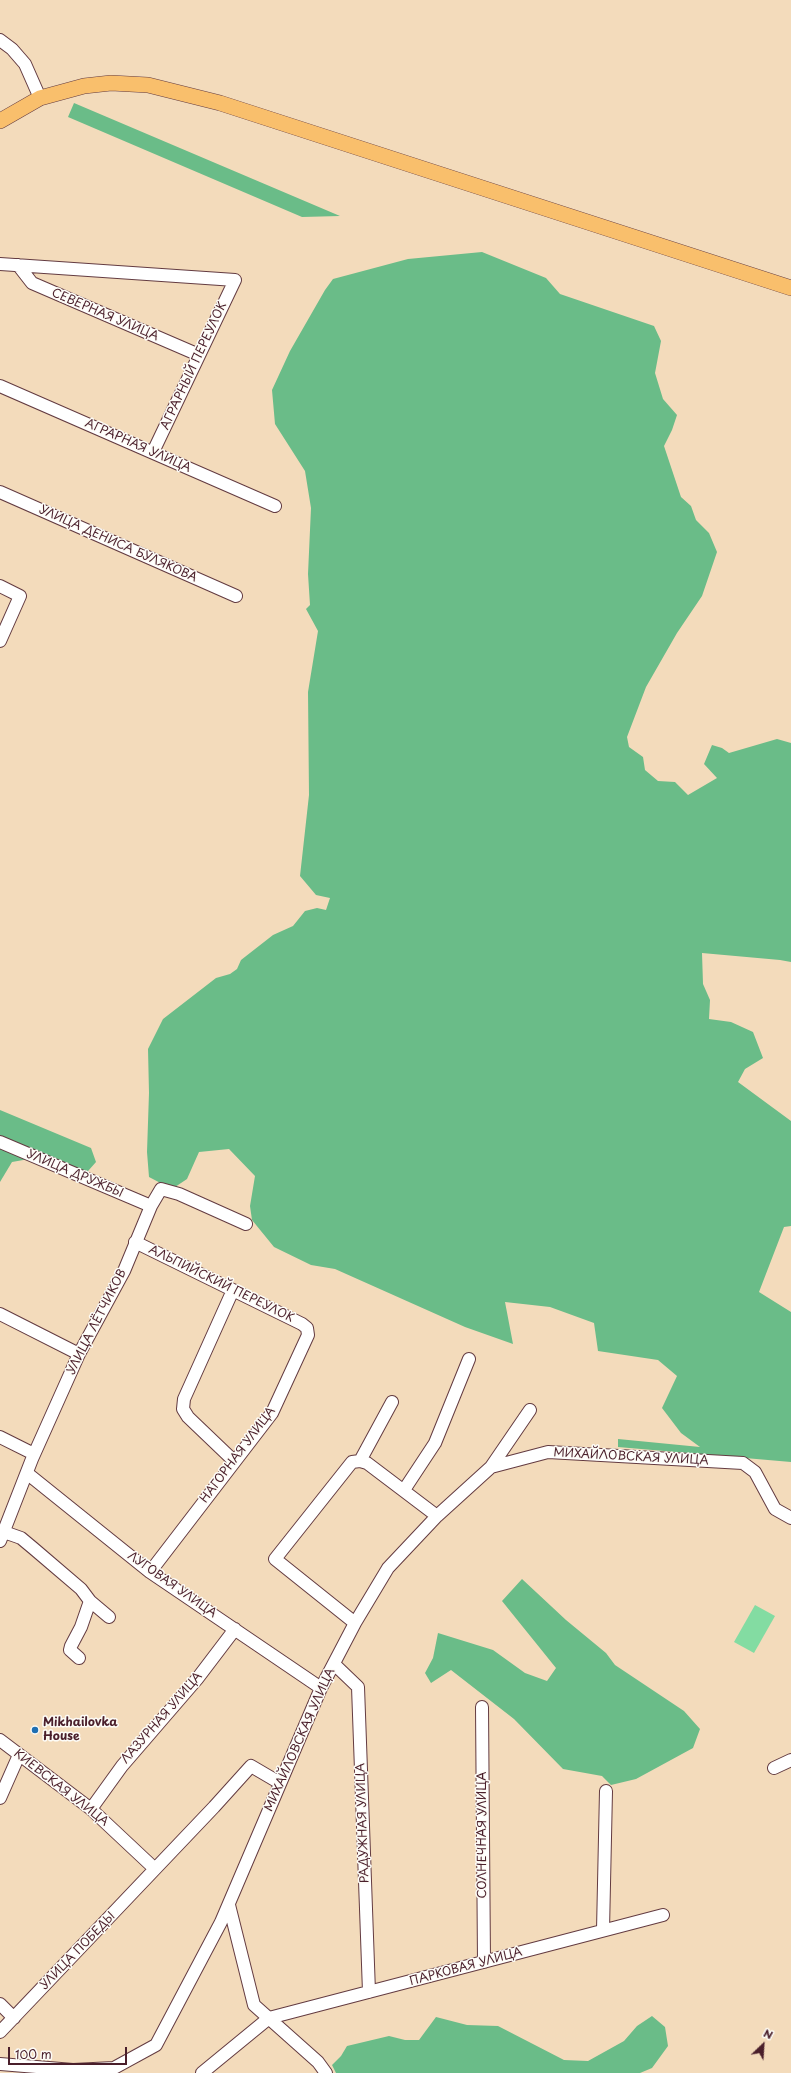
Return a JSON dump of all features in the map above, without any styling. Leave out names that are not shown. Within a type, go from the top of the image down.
[{"type":"main road","points":[[0,122],[40,98],[84,86],[111,83],[148,85],[220,103],[791,288]]},
{"type":"street","points":[[0,40],[12,49],[25,64],[40,98]]},
{"type":"street","points":[[0,264],[18,265]]},
{"type":"street","name":"АГРАРНЫЙ ПЕРЕУЛОК","points":[[18,265],[235,280],[153,452]]},
{"type":"street","name":"СЕВЕРНАЯ УЛИЦА","points":[[18,265],[32,283],[199,355]]},
{"type":"street","name":"АГРАРНАЯ УЛИЦА","points":[[0,386],[275,506]]},
{"type":"street","name":"УЛИЦА ДЕНИСА БУЛЯКОВА","points":[[0,492],[236,596]]},
{"type":"street","points":[[0,586],[20,596],[0,641]]},
{"type":"street","name":"УЛИЦА ДРУЖБЫ","points":[[0,1142],[151,1206]]},
{"type":"street","name":"УЛИЦА ЛЁТЧИКОВ","points":[[2,1537],[28,1474],[34,1454],[79,1354],[124,1271],[151,1206],[161,1189],[179,1194],[246,1224]]},
{"type":"street","name":"АЛЬПИЙСКИЙ ПЕРЕУЛОК","points":[[135,1242],[302,1324],[307,1328]]},
{"type":"street","points":[[233,1290],[184,1399],[183,1409],[188,1417],[234,1461]]},
{"type":"street","points":[[0,1314],[79,1354]]},
{"type":"street","name":"НАГОРНАЯ УЛИЦА","points":[[150,1572],[272,1413],[308,1334],[307,1328]]},
{"type":"street","points":[[404,1490],[435,1443],[469,1359]]},
{"type":"street","points":[[360,1461],[392,1402]]},
{"type":"street","points":[[491,1467],[530,1410]]},
{"type":"street","points":[[0,1437],[34,1454]]},
{"type":"street","name":"МИХАЙЛОВСКАЯ УЛИЦА","points":[[0,2064],[73,2070],[114,2068],[156,2045],[228,1905],[321,1688],[355,1623],[388,1568],[437,1516],[491,1467],[548,1452],[743,1463],[755,1472],[775,1509],[791,1518]]},
{"type":"street","points":[[355,1623],[275,1559],[352,1462],[360,1461],[367,1463],[437,1516]]},
{"type":"street","name":"ЛУГОВАЯ УЛИЦА","points":[[28,1474],[150,1572],[321,1688]]},
{"type":"street","points":[[2,1537],[21,1538],[81,1589],[90,1601],[109,1617]]},
{"type":"street","points":[[79,1658],[70,1650],[81,1627],[90,1601]]},
{"type":"street","name":"ЛАЗУРНАЯ УЛИЦА","points":[[91,1809],[122,1766],[197,1679],[235,1629]]},
{"type":"street","name":"РАДУЖНАЯ УЛИЦА","points":[[334,1664],[358,1687],[369,1992]]},
{"type":"street","name":"СОЛНЕЧНАЯ УЛИЦА","points":[[482,1707],[484,1962]]},
{"type":"street","name":"КИЕВСКАЯ УЛИЦА","points":[[0,1740],[91,1809],[155,1869]]},
{"type":"street","points":[[0,1798],[20,1755]]},
{"type":"street","points":[[774,1768],[791,1760]]},
{"type":"street","name":"УЛИЦА ПОБЕДЫ","points":[[0,2032],[251,1766],[280,1783]]},
{"type":"street","points":[[603,1930],[606,1791]]},
{"type":"street","points":[[228,1905],[254,2005],[318,2062],[326,2073]]},
{"type":"street","name":"ПАРКОВАЯ УЛИЦА","points":[[269,2018],[663,1915]]},
{"type":"street","points":[[0,2004],[14,2018]]},
{"type":"street","points":[[202,2073],[269,2018]]},
{"type":"green space","points":[[74,103],[340,216],[302,217],[68,117]]},
{"type":"green space","points":[[482,252],[546,278],[560,294],[654,326],[661,341],[655,373],[663,399],[677,415],[664,446],[681,497],[691,506],[696,520],[709,533],[717,552],[702,596],[677,633],[646,687],[627,737],[629,747],[643,757],[645,770],[658,781],[675,782],[688,795],[717,778],[704,764],[712,745],[722,748],[729,753],[777,739],[791,743],[791,962],[702,953],[703,984],[710,1000],[709,1019],[731,1022],[753,1032],[763,1058],[745,1069],[738,1082],[791,1121],[791,1226],[784,1227],[759,1292],[791,1312],[791,1462],[618,1447],[618,1439],[700,1447],[681,1433],[662,1408],[677,1376],[658,1360],[598,1351],[594,1323],[550,1307],[505,1302],[513,1344],[465,1327],[335,1269],[311,1265],[274,1247],[252,1220],[250,1206],[255,1176],[229,1149],[199,1152],[187,1179],[172,1189],[149,1177],[147,1152],[149,1093],[148,1049],[163,1019],[216,978],[230,974],[237,969],[241,960],[273,935],[293,926],[305,911],[317,908],[326,910],[330,898],[316,895],[300,876],[309,795],[308,692],[318,631],[306,609],[310,605],[308,574],[311,508],[305,471],[275,424],[272,390],[290,351],[325,290],[333,279],[408,259]]},
{"type":"green space","points":[[0,1110],[91,1148],[96,1162],[81,1179],[29,1159],[12,1162],[0,1182]]},
{"type":"green space","points":[[522,1579],[566,1620],[606,1653],[615,1665],[684,1711],[700,1729],[693,1748],[636,1779],[611,1785],[602,1776],[563,1769],[514,1719],[451,1670],[431,1683],[425,1673],[433,1658],[438,1633],[493,1650],[525,1673],[547,1681],[556,1668],[502,1601]]},
{"type":"green space","points":[[755,1605],[775,1616],[754,1653],[734,1642]]},
{"type":"green space","points":[[652,2016],[665,2027],[668,2046],[652,2068],[640,2073],[336,2073],[332,2065],[341,2056],[347,2046],[389,2036],[405,2040],[419,2040],[436,2017],[467,2025],[498,2026],[564,2060],[588,2061],[624,2041],[637,2026]]},
{"type":"place","name":"Mikhailovka House","points":[[35,1730]]}]
